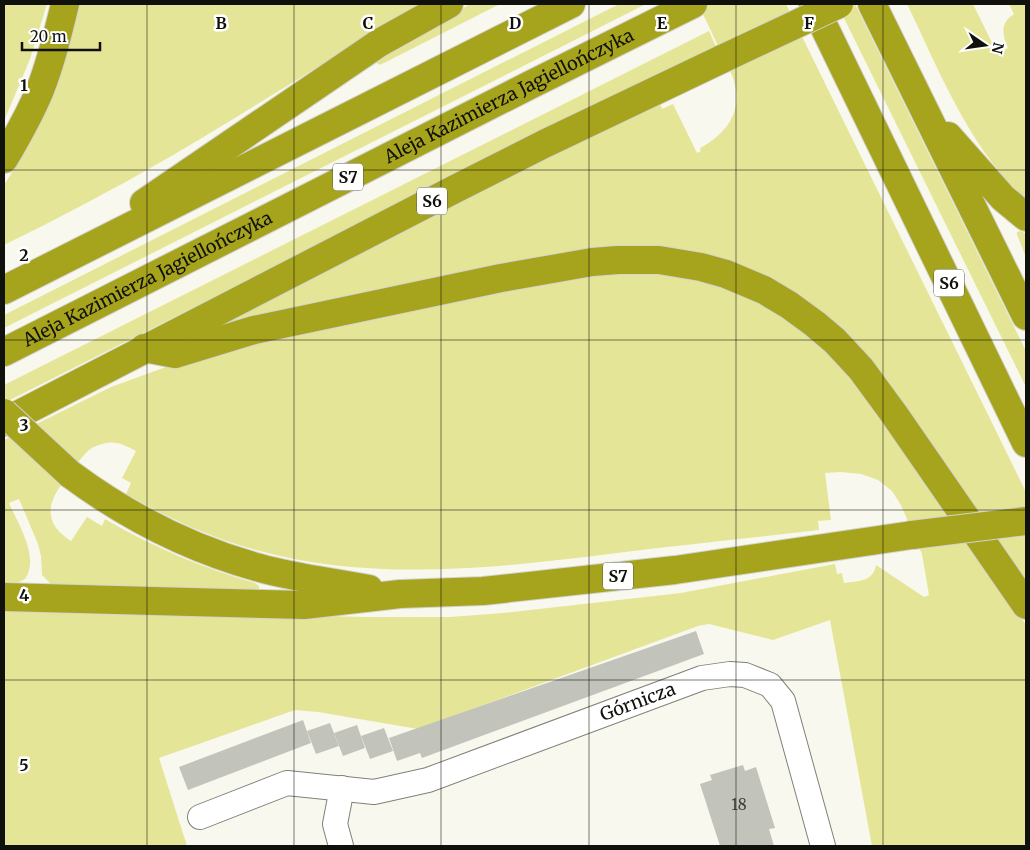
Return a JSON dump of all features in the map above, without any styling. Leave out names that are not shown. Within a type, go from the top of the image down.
[{"type":"highway","points":[[4,159],[23,127],[40,90],[66,4]]},
{"type":"highway","points":[[52,266],[379,43],[449,4]]},
{"type":"highway","points":[[4,290],[571,4]]},
{"type":"highway","name":"Aleja Kazimierza Jagiellończyka","points":[[4,352],[532,84],[694,4]]},
{"type":"highway","name":"S6","points":[[813,4],[1026,443]]},
{"type":"highway","name":"S6","points":[[4,422],[144,348],[544,144],[839,4]]},
{"type":"highway","points":[[872,4],[1026,316]]},
{"type":"highway","points":[[924,110],[1003,198],[1026,217]]},
{"type":"highway","points":[[144,348],[175,354],[254,330],[501,278],[592,262],[659,260],[701,267],[726,274],[764,290],[789,305],[828,336],[860,369],[894,414],[1026,605]]},
{"type":"highway","name":"S7","points":[[4,413],[70,474],[100,496],[161,531],[189,544],[260,568],[400,594],[484,591],[665,571],[912,535],[1026,521]]},
{"type":"highway","points":[[4,597],[304,605],[400,594]]},
{"type":"street","name":"Górnicza","points":[[200,817],[288,783],[374,792],[428,780],[702,678],[730,674],[746,675],[770,685],[783,701],[823,846]]},
{"type":"street","points":[[341,846],[335,824],[342,788]]},
{"type":"shaded area","points":[[4,4],[47,4],[30,59],[4,121]]},
{"type":"shaded area","points":[[80,4],[424,4],[168,158],[4,245],[4,185],[25,152],[46,111],[64,65]]},
{"type":"shaded area","points":[[470,4],[500,4],[384,63],[379,65],[375,61]]},
{"type":"shaded area","points":[[619,4],[646,4],[4,328],[4,315]]},
{"type":"shaded area","points":[[698,4],[786,4],[1026,492],[1026,584],[815,307],[785,286],[765,276],[666,248],[610,247],[230,323],[227,322],[227,317],[659,101],[662,109],[673,104],[697,153],[701,151],[700,148],[717,137],[729,122],[736,105],[736,96],[731,73]]},
{"type":"shaded area","points":[[837,4],[855,4],[1026,351],[1026,387]]},
{"type":"shaded area","points":[[907,4],[973,4],[997,53],[1008,48],[1004,38],[1004,25],[1009,17],[1014,14],[1009,4],[1026,4],[1026,200],[988,157],[972,133],[944,82]]},
{"type":"shaded area","points":[[709,31],[717,49],[371,218],[4,403],[4,385]]},
{"type":"shaded area","points":[[1021,231],[1026,234],[1026,257],[1017,235],[1017,232]]},
{"type":"shaded area","points":[[647,272],[685,277],[736,293],[760,304],[781,317],[821,348],[858,387],[1026,625],[1026,846],[872,846],[830,620],[773,640],[709,624],[698,626],[418,729],[318,712],[295,710],[159,758],[187,846],[4,846],[4,609],[450,617],[681,593],[835,564],[837,574],[842,573],[844,583],[868,578],[872,575],[876,565],[924,597],[929,595],[922,554],[901,505],[892,491],[878,480],[861,474],[825,473],[831,520],[818,521],[819,530],[521,564],[425,570],[378,569],[330,565],[283,557],[236,544],[180,522],[126,494],[131,483],[122,478],[136,451],[122,444],[115,443],[105,443],[93,447],[69,474],[55,495],[51,505],[52,519],[55,527],[71,541],[87,517],[102,526],[105,519],[141,539],[178,556],[216,571],[255,583],[259,586],[259,590],[53,586],[42,575],[38,544],[19,499],[9,503],[22,530],[29,551],[29,570],[25,579],[11,586],[4,586],[4,440],[111,387],[177,363],[237,345],[583,275]]},
{"type":"building","points":[[696,631],[704,654],[422,758],[420,753],[397,761],[389,738]]},
{"type":"building","points":[[303,720],[311,743],[188,790],[179,767]]},
{"type":"building","points":[[330,723],[339,746],[316,754],[307,731]]},
{"type":"building","points":[[357,725],[365,748],[343,756],[334,733]]},
{"type":"building","points":[[384,728],[393,751],[370,759],[361,736]]},
{"type":"building","points":[[743,765],[745,771],[756,767],[775,828],[769,829],[774,846],[720,846],[700,784],[712,780],[710,775]]}]
